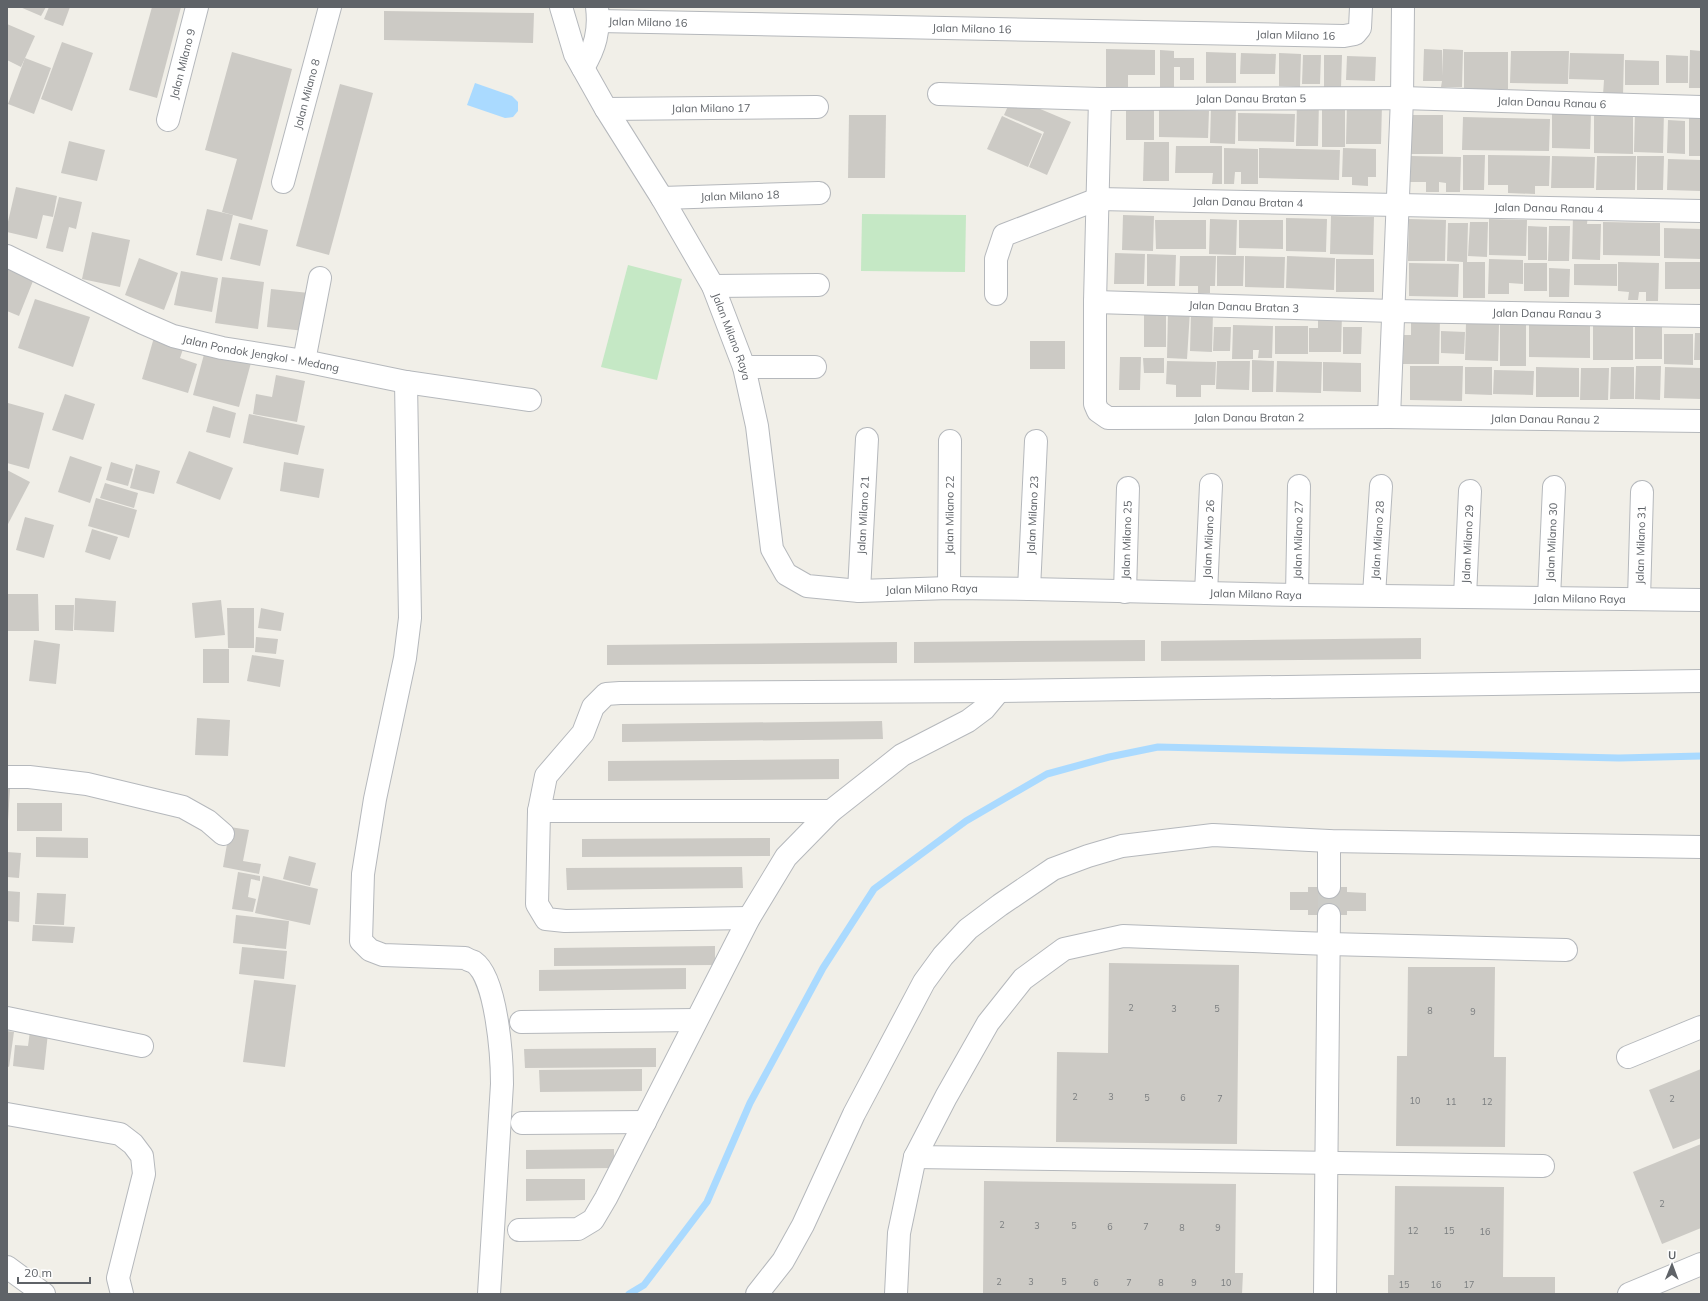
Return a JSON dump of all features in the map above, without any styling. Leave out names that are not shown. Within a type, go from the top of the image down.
[{"type":"street","name":"Jalan Milano 9","points":[[168,120],[197,7]]},
{"type":"street","name":"Jalan Milano 8","points":[[283,182],[330,7]]},
{"type":"street","name":"Jalan Milano Raya","points":[[561,7],[575,54],[606,109],[662,198],[713,286],[744,367],[757,426],[772,549],[786,574],[807,586],[860,591],[949,588],[1297,595],[1701,600]]},
{"type":"street","name":"Jalan Milano 16","points":[[598,14],[1344,36],[1355,34],[1360,28],[1361,7]]},
{"type":"street","points":[[1389,418],[1402,98],[1403,7]]},
{"type":"street","points":[[583,68],[593,50],[598,14]]},
{"type":"street","name":"Jalan Danau Bratan 5","points":[[939,94],[1100,99],[1402,98]]},
{"type":"street","name":"Jalan Danau Ranau 6","points":[[1402,98],[1701,107]]},
{"type":"street","points":[[1094,302],[1100,99]]},
{"type":"street","name":"Jalan Milano 17","points":[[606,109],[817,107]]},
{"type":"street","name":"Jalan Milano 18","points":[[662,198],[818,193]]},
{"type":"street","points":[[996,294],[996,259],[1004,235],[1098,199]]},
{"type":"street","name":"Jalan Danau Bratan 4","points":[[1098,199],[1397,205]]},
{"type":"street","name":"Jalan Danau Ranau 4","points":[[1397,205],[1701,211]]},
{"type":"street","name":"Jalan Pondok Jengkol - Medang","points":[[7,256],[143,324],[173,336],[222,348],[304,361],[406,382],[530,400]]},
{"type":"street","points":[[304,361],[320,278]]},
{"type":"street","points":[[713,286],[818,285]]},
{"type":"street","name":"Jalan Danau Bratan 3","points":[[1094,302],[1394,311]]},
{"type":"street","name":"Jalan Danau Bratan 2","points":[[1094,302],[1095,404],[1098,411],[1108,418],[1389,418]]},
{"type":"street","name":"Jalan Danau Ranau 3","points":[[1394,311],[1701,316]]},
{"type":"street","points":[[744,367],[815,367]]},
{"type":"street","points":[[406,382],[410,618],[406,658],[376,799],[363,874],[361,941],[370,950],[383,955],[465,958],[475,963],[484,974],[494,1001],[502,1068],[502,1084],[489,1294]]},
{"type":"street","name":"Jalan Danau Ranau 2","points":[[1389,418],[1701,421]]},
{"type":"street","name":"Jalan Milano 21","points":[[860,591],[867,440]]},
{"type":"street","name":"Jalan Milano 22","points":[[949,588],[950,441]]},
{"type":"street","name":"Jalan Milano 23","points":[[1029,589],[1036,441]]},
{"type":"street","name":"Jalan Milano 26","points":[[1206,593],[1211,485]]},
{"type":"street","name":"Jalan Milano 27","points":[[1297,595],[1299,486]]},
{"type":"street","name":"Jalan Milano 28","points":[[1374,595],[1381,486]]},
{"type":"street","name":"Jalan Milano 30","points":[[1549,598],[1554,487]]},
{"type":"street","name":"Jalan Milano 25","points":[[1125,592],[1128,488]]},
{"type":"street","name":"Jalan Milano 29","points":[[1465,596],[1470,491]]},
{"type":"street","name":"Jalan Milano 31","points":[[1639,599],[1642,492]]},
{"type":"street","points":[[749,918],[565,922],[546,919],[537,904],[539,811],[546,776],[584,734],[593,707],[606,694],[999,691],[1701,681]]},
{"type":"street","points":[[519,1230],[578,1229],[592,1220],[606,1198],[749,918],[786,857],[831,811],[902,755],[968,721],[984,709],[999,691]]},
{"type":"street","points":[[7,777],[29,777],[87,784],[183,808],[208,821],[223,834]]},
{"type":"street","points":[[539,811],[831,811]]},
{"type":"street","points":[[757,1294],[783,1261],[803,1225],[854,1114],[924,982],[943,956],[968,928],[1053,869],[1088,856],[1122,846],[1213,835],[1329,841],[1701,847]]},
{"type":"street","points":[[1329,841],[1329,887]]},
{"type":"street","points":[[1325,1294],[1329,915]]},
{"type":"street","points":[[896,1294],[899,1233],[915,1157],[946,1096],[988,1023],[1023,979],[1064,949],[1123,936],[1329,944],[1566,950]]},
{"type":"street","points":[[7,1018],[142,1046]]},
{"type":"street","points":[[521,1022],[696,1020]]},
{"type":"street","points":[[1628,1057],[1701,1027]]},
{"type":"street","points":[[7,1114],[120,1134],[133,1144],[142,1156],[144,1174],[118,1278],[122,1294]]},
{"type":"street","points":[[522,1123],[645,1122]]},
{"type":"street","points":[[915,1157],[1543,1166]]},
{"type":"street","points":[[1628,1294],[1701,1264]]},
{"type":"street","points":[[7,1267],[44,1294]]},
{"type":"green space","points":[[862,214],[966,215],[965,272],[861,271]]},
{"type":"green space","points":[[628,265],[682,279],[657,380],[601,367]]},
{"type":"water","points":[[475,83],[512,96],[518,102],[518,111],[513,117],[505,118],[467,105]]},
{"type":"building","points":[[20,7],[46,7],[41,16]]},
{"type":"building","points":[[49,7],[70,7],[63,26],[44,19]]},
{"type":"building","points":[[152,7],[181,7],[157,98],[129,90]]},
{"type":"building","points":[[384,11],[534,13],[533,43],[384,40]]},
{"type":"building","points":[[7,24],[35,36],[21,67],[7,60]]},
{"type":"building","points":[[62,42],[93,53],[72,111],[41,99]]},
{"type":"building","points":[[1106,49],[1155,50],[1155,75],[1128,75],[1128,89],[1106,88]]},
{"type":"building","points":[[1424,49],[1442,50],[1442,76],[1443,49],[1463,50],[1462,87],[1441,87],[1442,81],[1423,81]]},
{"type":"building","points":[[1160,50],[1174,51],[1174,58],[1194,58],[1194,80],[1180,80],[1180,67],[1174,67],[1174,90],[1160,90]]},
{"type":"building","points":[[1690,50],[1701,51],[1701,88],[1689,88]]},
{"type":"building","points":[[1511,51],[1569,51],[1568,84],[1510,83]]},
{"type":"building","points":[[232,52],[292,69],[252,220],[222,212],[237,159],[205,150]]},
{"type":"building","points":[[1206,52],[1236,53],[1236,83],[1206,83]]},
{"type":"building","points":[[1464,52],[1508,52],[1508,89],[1464,89]]},
{"type":"building","points":[[1241,53],[1276,54],[1275,74],[1240,74]]},
{"type":"building","points":[[1279,53],[1301,54],[1300,87],[1279,86]]},
{"type":"building","points":[[1570,53],[1624,54],[1623,95],[1603,95],[1604,80],[1569,79]]},
{"type":"building","points":[[1303,55],[1321,55],[1320,84],[1302,84]]},
{"type":"building","points":[[1324,55],[1342,55],[1341,87],[1324,87]]},
{"type":"building","points":[[1666,55],[1688,56],[1688,83],[1666,83]]},
{"type":"building","points":[[1347,56],[1376,57],[1375,81],[1346,80]]},
{"type":"building","points":[[25,58],[51,68],[34,114],[8,104]]},
{"type":"building","points":[[1625,60],[1659,61],[1659,85],[1625,85]]},
{"type":"building","points":[[340,84],[373,93],[329,255],[296,246]]},
{"type":"building","points":[[1012,97],[1071,122],[1047,175],[1029,167],[1044,132],[1004,115]]},
{"type":"building","points":[[1297,101],[1319,101],[1318,146],[1296,146]]},
{"type":"building","points":[[1322,101],[1345,101],[1345,147],[1322,147]]},
{"type":"building","points":[[1347,103],[1382,104],[1381,144],[1346,144]]},
{"type":"building","points":[[1211,107],[1236,108],[1235,144],[1210,143]]},
{"type":"building","points":[[1126,109],[1154,109],[1154,140],[1126,140]]},
{"type":"building","points":[[1159,110],[1209,111],[1208,138],[1159,137]]},
{"type":"building","points":[[1552,111],[1591,112],[1590,149],[1552,148]]},
{"type":"building","points":[[1635,111],[1664,111],[1663,153],[1634,152]]},
{"type":"building","points":[[1238,113],[1295,114],[1294,142],[1238,141]]},
{"type":"building","points":[[1594,113],[1633,114],[1633,154],[1594,153]]},
{"type":"building","points":[[849,115],[886,115],[885,178],[848,178]]},
{"type":"building","points":[[1410,115],[1443,115],[1443,154],[1410,154]]},
{"type":"building","points":[[1002,116],[1042,134],[1028,167],[987,149]]},
{"type":"building","points":[[1689,116],[1701,116],[1701,156],[1689,156]]},
{"type":"building","points":[[1463,117],[1550,119],[1549,151],[1462,150]]},
{"type":"building","points":[[1668,120],[1685,121],[1685,154],[1667,153]]},
{"type":"building","points":[[69,141],[105,150],[97,181],[61,173]]},
{"type":"building","points":[[1144,142],[1169,142],[1169,181],[1143,181]]},
{"type":"building","points":[[1176,146],[1222,146],[1222,184],[1212,184],[1213,173],[1175,173]]},
{"type":"building","points":[[1224,148],[1258,149],[1258,184],[1241,184],[1241,172],[1235,172],[1234,184],[1224,184]]},
{"type":"building","points":[[1259,148],[1340,150],[1339,180],[1259,178]]},
{"type":"building","points":[[1343,148],[1376,149],[1376,177],[1368,177],[1368,186],[1352,185],[1352,177],[1342,177]]},
{"type":"building","points":[[1463,155],[1485,155],[1484,190],[1463,190]]},
{"type":"building","points":[[1488,155],[1550,156],[1549,186],[1535,186],[1535,194],[1508,193],[1508,185],[1488,185]]},
{"type":"building","points":[[1411,156],[1461,157],[1460,192],[1446,192],[1446,183],[1439,182],[1439,192],[1426,192],[1426,182],[1410,182]]},
{"type":"building","points":[[1552,156],[1595,157],[1594,188],[1551,188]]},
{"type":"building","points":[[1597,156],[1636,156],[1635,190],[1596,190]]},
{"type":"building","points":[[1637,156],[1664,156],[1663,190],[1637,190]]},
{"type":"building","points":[[1668,159],[1701,160],[1701,191],[1667,190]]},
{"type":"building","points":[[16,187],[57,196],[53,217],[43,215],[37,239],[7,232]]},
{"type":"building","points":[[59,197],[82,202],[76,229],[69,227],[63,252],[46,248]]},
{"type":"building","points":[[207,209],[233,215],[222,261],[196,255]]},
{"type":"building","points":[[1573,214],[1588,214],[1587,224],[1601,224],[1600,260],[1572,259]]},
{"type":"building","points":[[1123,215],[1154,216],[1153,251],[1122,250]]},
{"type":"building","points":[[1331,216],[1374,217],[1373,255],[1330,254]]},
{"type":"building","points":[[1286,218],[1327,219],[1326,252],[1286,251]]},
{"type":"building","points":[[1210,219],[1237,220],[1236,255],[1209,254]]},
{"type":"building","points":[[1409,219],[1446,220],[1445,261],[1408,261]]},
{"type":"building","points":[[1489,219],[1527,220],[1526,256],[1489,255]]},
{"type":"building","points":[[1155,220],[1206,220],[1206,249],[1156,249]]},
{"type":"building","points":[[1239,220],[1283,220],[1283,249],[1239,248]]},
{"type":"building","points":[[1470,222],[1488,222],[1487,257],[1468,256]]},
{"type":"building","points":[[1603,222],[1660,223],[1660,256],[1603,255]]},
{"type":"building","points":[[239,223],[268,230],[260,266],[230,259]]},
{"type":"building","points":[[1448,223],[1468,223],[1467,262],[1485,262],[1485,298],[1463,298],[1463,262],[1447,261]]},
{"type":"building","points":[[1528,226],[1547,227],[1547,260],[1528,260]]},
{"type":"building","points":[[1549,226],[1570,226],[1569,261],[1548,261]]},
{"type":"building","points":[[1664,228],[1701,229],[1701,259],[1664,258]]},
{"type":"building","points":[[92,232],[130,240],[120,287],[82,279]]},
{"type":"building","points":[[1115,253],[1145,254],[1144,284],[1114,284]]},
{"type":"building","points":[[1147,254],[1176,255],[1175,286],[1147,286]]},
{"type":"building","points":[[1180,256],[1216,256],[1215,286],[1210,286],[1210,293],[1198,293],[1198,286],[1179,286]]},
{"type":"building","points":[[1217,256],[1244,256],[1243,286],[1217,286]]},
{"type":"building","points":[[1245,256],[1285,257],[1284,288],[1245,287]]},
{"type":"building","points":[[1287,256],[1335,258],[1334,290],[1286,288]]},
{"type":"building","points":[[139,258],[178,273],[164,310],[125,295]]},
{"type":"building","points":[[7,259],[37,271],[19,316],[7,311]]},
{"type":"building","points":[[1336,259],[1374,259],[1374,292],[1336,292]]},
{"type":"building","points":[[1489,259],[1523,260],[1523,284],[1509,283],[1509,294],[1488,294]]},
{"type":"building","points":[[1618,262],[1659,263],[1658,301],[1646,301],[1646,292],[1639,292],[1638,300],[1628,300],[1629,292],[1618,291]]},
{"type":"building","points":[[1665,262],[1701,262],[1701,289],[1665,289]]},
{"type":"building","points":[[1409,263],[1459,264],[1458,297],[1409,296]]},
{"type":"building","points":[[1524,263],[1547,263],[1547,291],[1524,291]]},
{"type":"building","points":[[1574,264],[1617,264],[1617,286],[1574,285]]},
{"type":"building","points":[[1549,268],[1570,269],[1569,297],[1549,297]]},
{"type":"building","points":[[181,271],[218,278],[212,312],[174,305]]},
{"type":"building","points":[[222,277],[264,282],[258,329],[215,323]]},
{"type":"building","points":[[271,289],[309,293],[305,331],[267,327]]},
{"type":"building","points":[[35,299],[90,317],[73,367],[18,348]]},
{"type":"building","points":[[1168,311],[1190,311],[1187,359],[1167,358]]},
{"type":"building","points":[[1191,312],[1213,312],[1212,352],[1190,351]]},
{"type":"building","points":[[1318,312],[1342,313],[1341,352],[1309,352],[1309,328],[1318,328]]},
{"type":"building","points":[[1144,314],[1166,314],[1166,347],[1144,347]]},
{"type":"building","points":[[1411,316],[1440,317],[1439,364],[1403,364],[1404,335],[1411,335]]},
{"type":"building","points":[[1500,317],[1526,317],[1526,366],[1500,366]]},
{"type":"building","points":[[1529,319],[1590,319],[1590,358],[1529,357]]},
{"type":"building","points":[[1593,319],[1633,320],[1633,360],[1593,360]]},
{"type":"building","points":[[1635,322],[1662,323],[1662,359],[1635,359]]},
{"type":"building","points":[[1466,323],[1499,324],[1498,361],[1465,360]]},
{"type":"building","points":[[1233,325],[1273,326],[1272,358],[1258,358],[1259,350],[1253,350],[1253,359],[1232,359]]},
{"type":"building","points":[[1275,326],[1308,326],[1308,354],[1275,354]]},
{"type":"building","points":[[1214,327],[1231,327],[1230,351],[1213,351]]},
{"type":"building","points":[[1343,327],[1362,327],[1361,354],[1343,354]]},
{"type":"building","points":[[1441,331],[1465,332],[1464,354],[1441,353]]},
{"type":"building","points":[[1695,333],[1701,333],[1701,360],[1694,360]]},
{"type":"building","points":[[155,334],[185,343],[180,358],[197,364],[188,393],[142,379]]},
{"type":"building","points":[[1664,334],[1693,334],[1693,365],[1664,364]]},
{"type":"building","points":[[1030,341],[1065,341],[1065,369],[1030,369]]},
{"type":"building","points":[[206,347],[252,359],[239,407],[193,395]]},
{"type":"building","points":[[1120,357],[1141,357],[1140,390],[1119,390]]},
{"type":"building","points":[[1143,358],[1164,358],[1164,373],[1144,373]]},
{"type":"building","points":[[1252,360],[1274,361],[1273,392],[1252,392]]},
{"type":"building","points":[[1167,361],[1216,362],[1215,385],[1201,385],[1201,397],[1176,397],[1176,385],[1166,384]]},
{"type":"building","points":[[1217,361],[1250,361],[1249,390],[1216,389]]},
{"type":"building","points":[[1277,361],[1322,362],[1321,393],[1276,392]]},
{"type":"building","points":[[1323,362],[1361,363],[1361,392],[1323,391]]},
{"type":"building","points":[[1410,366],[1463,366],[1462,401],[1410,400]]},
{"type":"building","points":[[1636,366],[1661,366],[1660,400],[1635,399]]},
{"type":"building","points":[[1465,367],[1492,367],[1492,395],[1465,394]]},
{"type":"building","points":[[1536,367],[1579,368],[1579,397],[1536,397]]},
{"type":"building","points":[[1611,367],[1634,367],[1634,399],[1610,399]]},
{"type":"building","points":[[1665,367],[1701,368],[1701,399],[1664,398]]},
{"type":"building","points":[[1581,368],[1609,368],[1608,400],[1580,400]]},
{"type":"building","points":[[1494,370],[1534,371],[1533,395],[1493,394]]},
{"type":"building","points":[[276,375],[305,381],[297,422],[253,414],[256,394],[272,397]]},
{"type":"building","points":[[65,394],[95,404],[83,440],[52,430]]},
{"type":"building","points":[[8,403],[44,413],[29,469],[7,463]]},
{"type":"building","points":[[213,406],[236,413],[230,438],[206,432]]},
{"type":"building","points":[[249,414],[305,426],[298,455],[243,443]]},
{"type":"building","points":[[189,451],[233,468],[220,500],[176,483]]},
{"type":"building","points":[[70,456],[102,467],[90,503],[58,492]]},
{"type":"building","points":[[111,462],[133,469],[128,486],[106,480]]},
{"type":"building","points":[[284,462],[324,469],[319,498],[280,491]]},
{"type":"building","points":[[136,464],[160,471],[154,494],[130,488]]},
{"type":"building","points":[[7,470],[30,482],[7,526]]},
{"type":"building","points":[[105,483],[138,493],[134,508],[100,498]]},
{"type":"building","points":[[96,498],[137,510],[129,538],[88,526]]},
{"type":"building","points":[[25,517],[54,525],[44,558],[16,550]]},
{"type":"building","points":[[92,529],[118,537],[110,560],[85,552]]},
{"type":"building","points":[[7,594],[38,594],[39,631],[7,631]]},
{"type":"building","points":[[75,598],[116,601],[114,632],[74,630]]},
{"type":"building","points":[[221,600],[225,635],[195,638],[192,603]]},
{"type":"building","points":[[55,605],[74,605],[73,631],[55,630]]},
{"type":"building","points":[[227,608],[254,608],[254,648],[228,648]]},
{"type":"building","points":[[261,608],[284,613],[281,631],[258,628]]},
{"type":"building","points":[[256,637],[278,639],[276,654],[255,652]]},
{"type":"building","points":[[1421,638],[1421,659],[1161,661],[1161,641]]},
{"type":"building","points":[[34,640],[60,644],[56,684],[29,681]]},
{"type":"building","points":[[1145,640],[1145,661],[914,663],[914,642]]},
{"type":"building","points":[[897,642],[897,663],[607,665],[607,645]]},
{"type":"building","points":[[203,649],[229,649],[229,683],[203,683]]},
{"type":"building","points":[[252,655],[284,660],[280,687],[247,681]]},
{"type":"building","points":[[197,718],[230,720],[228,756],[195,755]]},
{"type":"building","points":[[882,721],[883,739],[622,742],[622,724]]},
{"type":"building","points":[[839,759],[839,779],[608,781],[608,761]]},
{"type":"building","points":[[7,788],[10,788],[8,821],[7,821]]},
{"type":"building","points":[[17,803],[62,803],[62,831],[17,831]]},
{"type":"building","points":[[230,827],[249,830],[243,861],[261,864],[259,874],[223,867]]},
{"type":"building","points":[[36,837],[88,838],[88,858],[36,857]]},
{"type":"building","points":[[770,838],[770,856],[582,857],[582,839]]},
{"type":"building","points":[[7,852],[21,853],[19,878],[7,877]]},
{"type":"building","points":[[289,856],[316,863],[310,886],[283,879]]},
{"type":"building","points":[[742,867],[743,888],[567,890],[566,868]]},
{"type":"building","points":[[238,872],[260,876],[260,881],[251,879],[248,897],[256,899],[253,912],[232,909]]},
{"type":"building","points":[[263,876],[318,889],[310,925],[255,913]]},
{"type":"building","points":[[1308,887],[1347,887],[1347,892],[1366,893],[1366,911],[1347,911],[1347,915],[1308,915],[1308,910],[1290,910],[1290,892],[1308,892]]},
{"type":"building","points":[[7,891],[20,892],[19,922],[7,921]]},
{"type":"building","points":[[37,893],[66,894],[64,925],[35,924]]},
{"type":"building","points":[[236,915],[289,921],[286,949],[233,943]]},
{"type":"building","points":[[33,925],[75,927],[73,943],[32,941]]},
{"type":"building","points":[[715,946],[715,965],[554,966],[554,948]]},
{"type":"building","points":[[242,947],[287,951],[284,979],[239,974]]},
{"type":"building","points":[[1109,963],[1239,965],[1237,1144],[1056,1142],[1057,1052],[1108,1053]]},
{"type":"building","points":[[1408,967],[1495,967],[1494,1057],[1506,1057],[1505,1147],[1396,1146],[1397,1056],[1407,1056]]},
{"type":"building","points":[[686,968],[686,989],[539,991],[539,970]]},
{"type":"building","points":[[254,980],[296,985],[285,1067],[243,1062]]},
{"type":"building","points":[[7,1031],[14,1032],[9,1067],[7,1066]]},
{"type":"building","points":[[30,1031],[48,1033],[44,1070],[13,1066],[15,1045],[28,1046]]},
{"type":"building","points":[[656,1048],[656,1067],[525,1068],[524,1049]]},
{"type":"building","points":[[642,1069],[642,1091],[540,1092],[539,1070]]},
{"type":"building","points":[[1701,1069],[1701,1138],[1673,1149],[1649,1090]]},
{"type":"building","points":[[1701,1144],[1701,1228],[1662,1244],[1633,1172]]},
{"type":"building","points":[[614,1149],[614,1168],[526,1169],[526,1150]]},
{"type":"building","points":[[526,1179],[585,1179],[585,1200],[526,1201]]},
{"type":"building","points":[[984,1181],[1236,1184],[1235,1273],[1243,1273],[1242,1294],[983,1294]]},
{"type":"building","points":[[1395,1186],[1504,1187],[1503,1277],[1555,1277],[1555,1294],[1388,1294],[1388,1275],[1394,1275]]},
{"type":"waterway","points":[[629,1294],[644,1285],[707,1202],[750,1103],[823,968],[874,889],[966,821],[1047,774],[1109,757],[1158,747],[1619,758],[1701,756]]},
{"type":"tunnel","points":[[1329,887],[1329,915]]}]
